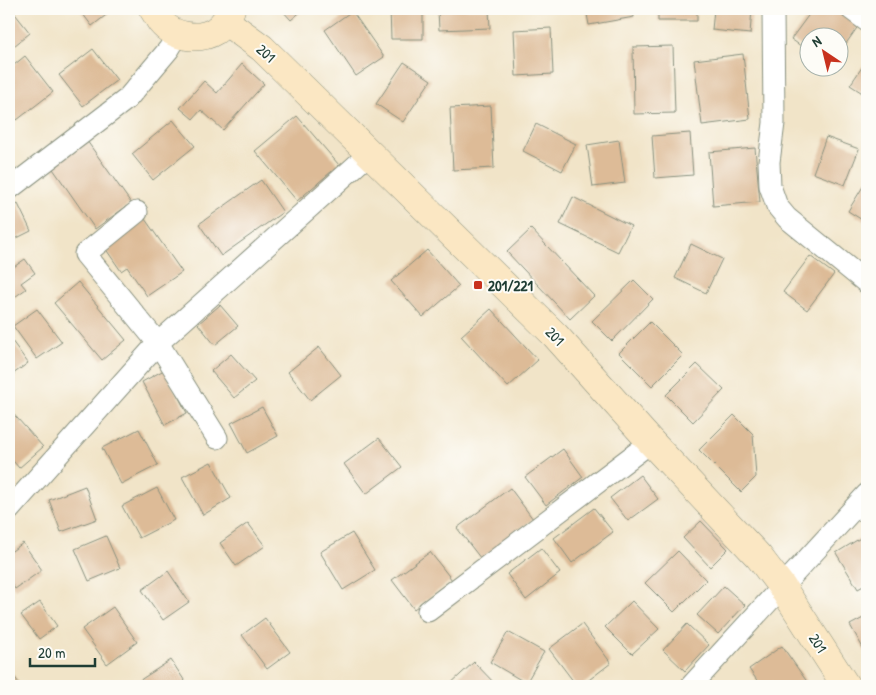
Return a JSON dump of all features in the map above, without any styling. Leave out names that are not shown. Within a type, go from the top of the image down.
[{"type":"street","points":[[153,9],[162,23],[178,34],[199,37],[214,31],[228,15]]},
{"type":"street","points":[[772,9],[774,124],[769,162],[770,186],[774,200],[788,218],[867,283]]},
{"type":"street","points":[[851,9],[867,21]]},
{"type":"street","name":"201","points":[[228,15],[554,335],[758,557],[782,587],[846,686]]},
{"type":"street","points":[[9,189],[127,99],[169,49],[178,34]]},
{"type":"street","points":[[9,510],[158,343],[370,153]]},
{"type":"street","points":[[136,212],[84,254],[158,343],[217,438]]},
{"type":"street","points":[[428,611],[651,442]]},
{"type":"street","points":[[691,686],[867,494]]},
{"type":"building","points":[[79,9],[114,9],[92,26]]},
{"type":"building","points":[[281,9],[304,9],[291,20]]},
{"type":"building","points":[[390,9],[423,9],[423,39],[391,39]]},
{"type":"building","points":[[438,9],[489,9],[490,28],[439,30]]},
{"type":"building","points":[[586,9],[633,9],[634,17],[589,25]]},
{"type":"building","points":[[658,9],[697,9],[697,21],[658,21]]},
{"type":"building","points":[[714,9],[752,9],[750,34],[712,30]]},
{"type":"building","points":[[813,9],[835,9],[859,25],[848,41],[848,28],[799,28]]},
{"type":"building","points":[[12,10],[30,33],[9,50],[9,13]]},
{"type":"building","points":[[352,11],[384,57],[356,76],[325,30]]},
{"type":"building","points":[[551,28],[553,74],[516,76],[514,30]]},
{"type":"building","points":[[798,29],[798,44],[791,39]]},
{"type":"building","points":[[673,46],[675,113],[634,114],[633,47]]},
{"type":"building","points":[[93,49],[117,80],[83,106],[59,75]]},
{"type":"building","points":[[743,54],[750,119],[702,125],[694,60]]},
{"type":"building","points":[[25,56],[53,92],[17,120],[9,109],[9,69]]},
{"type":"building","points":[[867,60],[867,96],[850,85]]},
{"type":"building","points":[[404,62],[431,80],[403,122],[376,104]]},
{"type":"building","points":[[242,64],[264,84],[223,130],[201,110],[193,119],[180,108],[204,81],[217,93]]},
{"type":"building","points":[[491,106],[494,168],[453,170],[450,108]]},
{"type":"building","points":[[297,116],[339,165],[297,201],[255,151]]},
{"type":"building","points":[[173,120],[195,146],[153,180],[132,154]]},
{"type":"building","points":[[536,124],[576,144],[562,171],[523,151]]},
{"type":"building","points":[[690,133],[693,175],[655,178],[652,136]]},
{"type":"building","points":[[826,137],[859,149],[845,185],[813,173]]},
{"type":"building","points":[[619,140],[625,183],[593,187],[587,145]]},
{"type":"building","points":[[87,141],[131,203],[95,229],[51,166]]},
{"type":"building","points":[[755,148],[760,202],[713,206],[709,152]]},
{"type":"building","points":[[261,180],[283,212],[221,256],[199,224]]},
{"type":"building","points":[[867,180],[867,223],[848,211]]},
{"type":"building","points":[[573,197],[631,226],[618,252],[560,224]]},
{"type":"building","points":[[18,204],[31,231],[9,242],[9,209]]},
{"type":"building","points":[[145,219],[182,272],[147,296],[127,267],[121,271],[105,248]]},
{"type":"building","points":[[531,229],[594,296],[570,319],[507,252]]},
{"type":"building","points":[[691,244],[722,259],[706,293],[675,278]]},
{"type":"building","points":[[427,250],[459,286],[423,317],[391,281]]},
{"type":"building","points":[[810,256],[834,274],[807,310],[783,292]]},
{"type":"building","points":[[25,259],[35,273],[21,283],[26,289],[9,301],[9,266],[11,269]]},
{"type":"building","points":[[634,280],[653,299],[612,341],[592,321]]},
{"type":"building","points":[[78,282],[126,340],[102,360],[54,303]]},
{"type":"building","points":[[220,305],[238,326],[215,345],[198,324]]},
{"type":"building","points":[[37,309],[62,342],[37,359],[13,326]]},
{"type":"building","points":[[491,309],[538,360],[508,387],[461,336]]},
{"type":"building","points":[[650,322],[683,355],[652,386],[619,353]]},
{"type":"building","points":[[9,337],[28,363],[9,377]]},
{"type":"building","points":[[319,347],[341,375],[310,400],[288,372]]},
{"type":"building","points":[[231,354],[255,381],[234,398],[211,371]]},
{"type":"building","points":[[697,364],[724,390],[693,422],[666,395]]},
{"type":"building","points":[[164,370],[187,413],[165,425],[142,382]]},
{"type":"building","points":[[262,407],[278,436],[247,453],[231,423]]},
{"type":"building","points":[[9,409],[43,447],[19,468],[9,456]]},
{"type":"building","points":[[734,415],[753,434],[756,477],[741,492],[699,450]]},
{"type":"building","points":[[139,429],[158,465],[121,484],[102,448]]},
{"type":"building","points":[[379,438],[402,467],[366,494],[344,464]]},
{"type":"building","points":[[563,449],[583,477],[546,505],[525,477]]},
{"type":"building","points":[[211,462],[231,498],[203,515],[182,477]]},
{"type":"building","points":[[640,475],[658,499],[628,521],[610,498]]},
{"type":"building","points":[[85,486],[97,519],[61,532],[49,500]]},
{"type":"building","points":[[157,488],[174,520],[139,538],[122,506]]},
{"type":"building","points":[[510,488],[533,519],[481,559],[457,528]]},
{"type":"building","points":[[594,508],[613,532],[572,563],[554,538]]},
{"type":"building","points":[[701,521],[728,549],[710,567],[683,538]]},
{"type":"building","points":[[248,523],[265,546],[236,566],[220,543]]},
{"type":"building","points":[[352,533],[375,570],[343,590],[320,552]]},
{"type":"building","points":[[867,534],[867,584],[858,589],[836,553]]},
{"type":"building","points":[[106,536],[120,568],[89,581],[75,549]]},
{"type":"building","points":[[23,543],[42,570],[15,589],[9,580],[9,553]]},
{"type":"building","points":[[541,548],[560,573],[526,600],[507,574]]},
{"type":"building","points":[[678,551],[706,580],[674,612],[645,583]]},
{"type":"building","points":[[430,552],[452,580],[414,609],[392,580]]},
{"type":"building","points":[[168,571],[189,602],[163,620],[142,590]]},
{"type":"building","points":[[724,586],[745,605],[718,634],[697,615]]},
{"type":"building","points":[[632,601],[659,629],[632,654],[605,627]]},
{"type":"building","points":[[40,602],[57,626],[39,639],[21,615]]},
{"type":"building","points":[[113,607],[137,642],[107,664],[82,629]]},
{"type":"building","points":[[867,616],[867,655],[850,625]]},
{"type":"building","points":[[265,618],[290,652],[267,669],[242,635]]},
{"type":"building","points":[[582,624],[611,663],[581,686],[577,686],[549,649]]},
{"type":"building","points":[[687,624],[709,645],[685,671],[663,650]]},
{"type":"building","points":[[508,632],[544,652],[526,683],[490,662]]},
{"type":"building","points":[[782,646],[810,686],[761,686],[749,669]]},
{"type":"building","points":[[171,660],[188,686],[131,686]]},
{"type":"building","points":[[474,662],[497,686],[448,686]]},
{"type":"building","points":[[9,669],[21,686],[9,686]]},
{"type":"place","name":"201/221","points":[[478,285]]}]
